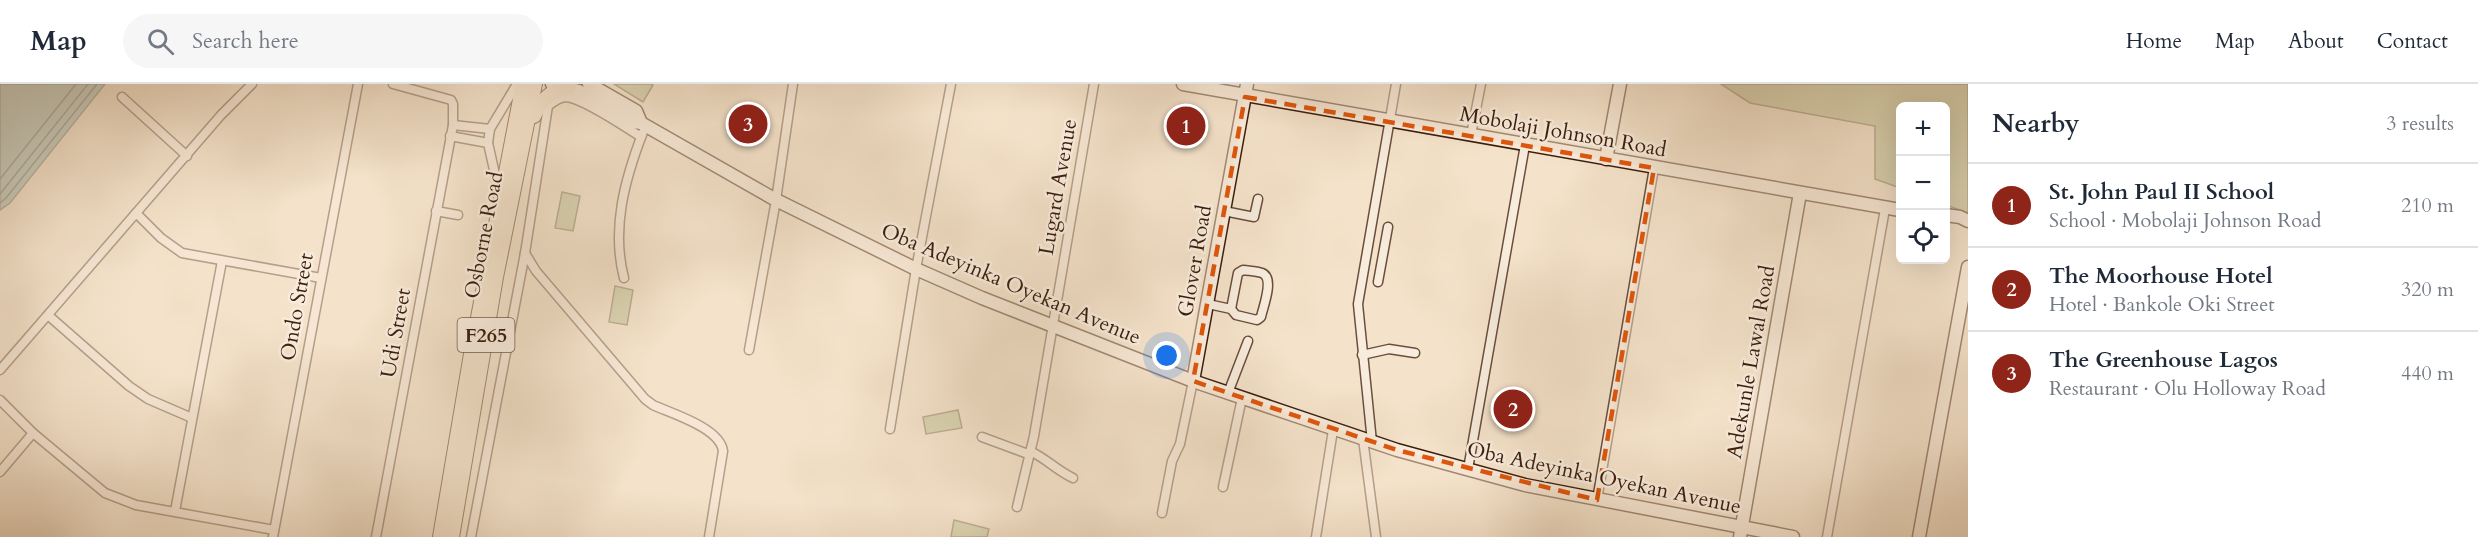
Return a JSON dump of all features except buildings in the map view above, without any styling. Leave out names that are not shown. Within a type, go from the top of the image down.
[{"type":"main road","name":"Osborne Road","points":[[440,537],[523,84]]},
{"type":"main road","name":"Osborne Road","points":[[452,537],[496,277],[535,84]]},
{"type":"main road","name":"Oba Adeyinka Oyekan Avenue","points":[[552,84],[569,87],[776,200],[916,269],[982,298],[1193,381],[1367,441],[1525,485],[1741,533],[1793,537]]},
{"type":"main road","points":[[590,84],[636,111],[643,129]]},
{"type":"main road","name":"Mobolaji Johnson Road","points":[[1182,84],[1246,90],[1525,145],[1896,209]]},
{"type":"main road","points":[[1606,159],[1620,84]]},
{"type":"main road","points":[[526,134],[543,100],[552,92],[569,87]]},
{"type":"main road","name":"Glover Road","points":[[1193,381],[1246,90]]},
{"type":"main road","name":"Adekunle Lawal Road","points":[[1741,533],[1800,194]]},
{"type":"main road","points":[[1950,216],[1968,221]]},
{"type":"main road","points":[[1919,537],[1968,267]]},
{"type":"street","points":[[0,370],[221,115],[252,84]]},
{"type":"street","name":"Ondo Street","points":[[273,533],[358,84]]},
{"type":"street","points":[[501,198],[488,143],[490,129],[517,84]]},
{"type":"street","points":[[749,350],[776,200],[793,84]]},
{"type":"street","points":[[890,429],[916,269],[951,84]]},
{"type":"street","name":"Lugard Avenue","points":[[1017,507],[1029,452],[1094,84]]},
{"type":"street","points":[[1376,537],[1358,304],[1396,84]]},
{"type":"street","points":[[1471,135],[1481,84]]},
{"type":"street","points":[[398,85],[451,100],[453,125],[490,129]]},
{"type":"street","points":[[122,97],[187,156]]},
{"type":"street","points":[[471,537],[525,253],[547,111],[552,103],[563,97],[571,98],[614,119],[643,129],[627,173],[620,214],[619,246],[624,278]]},
{"type":"street","name":"Udi Street","points":[[376,537],[453,125]]},
{"type":"street","points":[[450,136],[488,143]]},
{"type":"street","points":[[1468,469],[1525,145]]},
{"type":"street","points":[[1597,500],[1654,168]]},
{"type":"street","points":[[1224,211],[1254,217],[1258,199]]},
{"type":"street","points":[[1827,537],[1885,208]]},
{"type":"street","points":[[436,211],[458,215]]},
{"type":"street","points":[[136,213],[161,238],[182,253],[321,278]]},
{"type":"street","points":[[1378,282],[1388,227]]},
{"type":"street","points":[[1366,252],[1383,254]]},
{"type":"street","points":[[525,253],[536,271],[645,399],[653,405],[712,432],[722,442],[723,451],[709,537]]},
{"type":"street","points":[[175,511],[222,261]]},
{"type":"street","points":[[1208,304],[1231,309],[1243,317],[1257,320],[1261,317],[1269,283],[1263,273],[1243,270],[1238,273],[1231,309]]},
{"type":"street","points":[[49,315],[129,386],[148,399],[192,418]]},
{"type":"street","points":[[1228,393],[1248,341]]},
{"type":"street","points":[[1362,355],[1389,350],[1415,353]]},
{"type":"street","name":"Glover Road","points":[[1162,513],[1172,461],[1180,444],[1193,381]]},
{"type":"street","points":[[1222,487],[1242,398]]},
{"type":"street","points":[[0,400],[33,433],[105,493],[136,505],[175,511],[273,533]]},
{"type":"street","points":[[1316,537],[1333,430]]},
{"type":"street","points":[[0,472],[33,433]]},
{"type":"street","points":[[982,437],[1047,458],[1056,470],[1073,478]]},
{"type":"highlighted area","points":[[1245,97],[1654,168],[1597,500],[1397,450],[1193,381]]},
{"type":"green space","points":[[614,84],[651,84],[653,85],[643,102]]},
{"type":"green space","points":[[1721,84],[1968,84],[1968,213],[1950,206],[1950,102],[1896,102],[1896,187],[1875,179],[1875,126],[1750,103]]},
{"type":"green space","points":[[562,192],[580,196],[573,231],[555,228]]},
{"type":"green space","points":[[615,286],[633,290],[627,325],[609,322]]},
{"type":"green space","points":[[958,410],[962,428],[926,434],[923,417]]},
{"type":"green space","points":[[954,520],[989,529],[987,537],[951,537]]},
{"type":"water","points":[[0,84],[105,84],[10,203],[0,210]]},
{"type":"place","name":"The Greenhouse Lagos","points":[[748,124]]},
{"type":"place","name":"St. John Paul II School","points":[[1186,126]]},
{"type":"place","name":"The Moorhouse Hotel","points":[[1513,409]]}]
